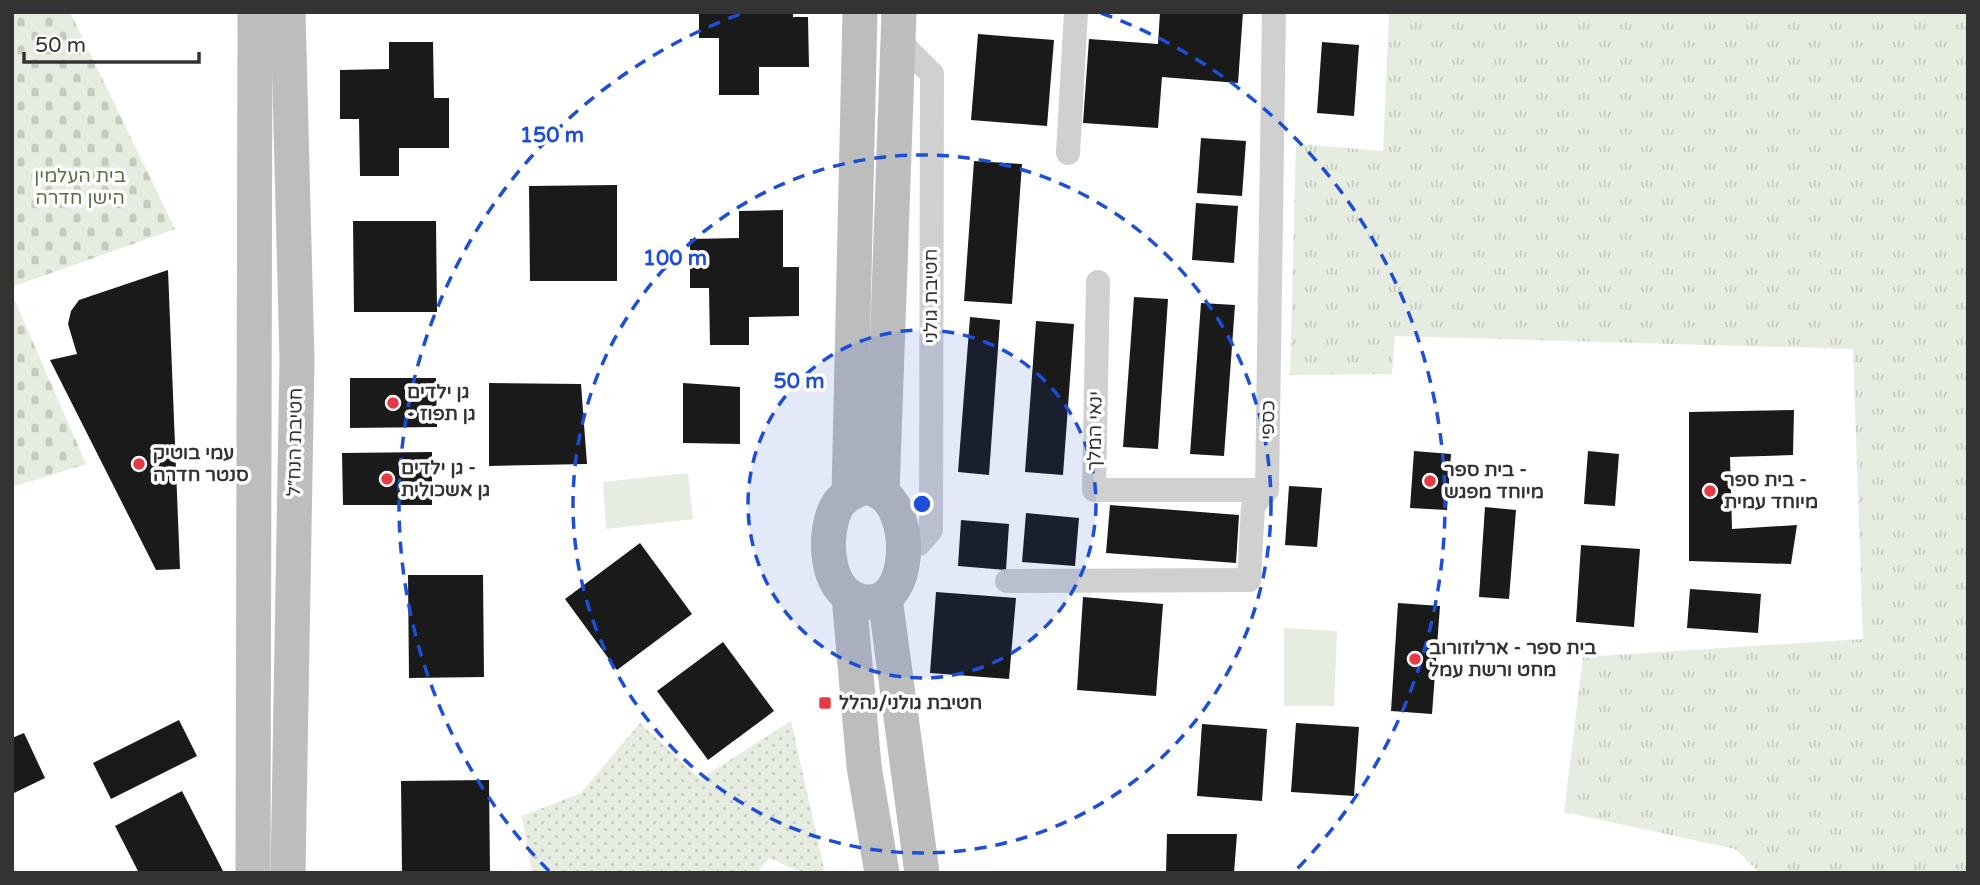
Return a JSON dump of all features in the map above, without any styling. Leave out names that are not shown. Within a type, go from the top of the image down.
[{"type":"street","points":[[253,873],[255,12]]},
{"type":"street","name":"חטיבת הנח״ל","points":[[288,12],[297,360],[288,873]]},
{"type":"street","points":[[860,12],[866,493]]},
{"type":"street","points":[[1068,153],[1076,12]]},
{"type":"street","name":"כספי","points":[[1007,581],[1249,580],[1253,506],[1267,490],[1274,12]]},
{"type":"street","name":"חטיבת גולני","points":[[866,493],[900,26]]},
{"type":"street","name":"חטיבת גולני","points":[[900,26],[932,74],[931,530],[919,544],[904,550]]},
{"type":"street","name":"ינאי המלך","points":[[1098,282],[1094,490],[1267,490]]},
{"type":"street","points":[[866,493],[898,516],[904,550],[895,586],[885,598],[867,602],[849,596],[835,580],[830,564],[829,529],[837,506],[866,493]]},
{"type":"street","points":[[849,596],[864,766],[882,873]]},
{"type":"street","points":[[885,598],[922,873]]},
{"type":"green space","name":"בית העלמין הישן חדרה","points":[[12,12],[70,12],[175,229],[12,287]]},
{"type":"green space","points":[[1389,12],[1968,12],[1968,873],[1760,873],[1735,849],[1564,812],[1583,657],[1863,639],[1853,349],[1395,336],[1392,374],[1290,375],[1296,144],[1383,151]]},
{"type":"green space","points":[[12,294],[86,464],[12,487]]},
{"type":"green space","points":[[688,473],[693,519],[606,529],[603,482]]},
{"type":"green space","points":[[1284,628],[1337,631],[1334,706],[1284,706]]},
{"type":"green space","points":[[791,721],[825,873],[803,873],[769,858],[757,873],[532,873],[522,816],[581,793],[640,723],[700,779]]},
{"type":"building","points":[[699,12],[793,12],[793,17],[808,17],[809,67],[759,67],[759,95],[719,95],[719,38],[699,38]]},
{"type":"building","points":[[1160,12],[1243,12],[1238,83],[1162,77],[1158,128],[1083,123],[1089,39],[1158,44]]},
{"type":"building","points":[[978,34],[1054,40],[1047,126],[971,120]]},
{"type":"building","points":[[389,42],[433,42],[434,98],[449,98],[449,148],[399,148],[399,176],[360,176],[359,119],[340,119],[340,70],[389,69]]},
{"type":"building","points":[[1322,42],[1359,45],[1354,116],[1317,113]]},
{"type":"building","points":[[1201,138],[1246,141],[1242,196],[1197,193]]},
{"type":"building","points":[[974,161],[1022,164],[1012,304],[964,301]]},
{"type":"building","points":[[617,185],[617,281],[530,281],[529,186]]},
{"type":"building","points":[[1196,203],[1238,206],[1234,263],[1192,260]]},
{"type":"building","points":[[783,210],[783,267],[799,267],[799,316],[749,317],[749,345],[710,345],[709,288],[690,288],[690,239],[739,238],[739,211]]},
{"type":"building","points":[[353,221],[436,221],[437,312],[354,312]]},
{"type":"building","name":"עמי בוטיק סנטר חדרה","points":[[168,270],[180,569],[156,570],[50,360],[77,354],[68,324],[71,311],[79,300]]},
{"type":"building","points":[[1134,297],[1168,299],[1158,449],[1123,447]]},
{"type":"building","points":[[1201,303],[1235,305],[1224,456],[1190,454]]},
{"type":"building","points":[[970,317],[1000,320],[989,475],[958,472]]},
{"type":"building","points":[[1036,321],[1074,324],[1063,475],[1025,472]]},
{"type":"building","name":"גן ילדים - גן תפוז","points":[[350,378],[436,378],[437,427],[350,428]]},
{"type":"building","points":[[489,383],[581,384],[587,464],[489,466]]},
{"type":"building","points":[[683,383],[740,387],[740,444],[683,443]]},
{"type":"building","name":"בית ספר - מיוחד עמית","points":[[1794,410],[1793,455],[1730,457],[1732,529],[1797,525],[1791,564],[1689,561],[1689,412]]},
{"type":"building","name":"בית ספר - מיוחד מפגש","points":[[1414,451],[1451,454],[1447,510],[1410,508]]},
{"type":"building","points":[[1588,451],[1619,454],[1615,506],[1584,504]]},
{"type":"building","name":"גן ילדים - גן אשכולית","points":[[432,452],[432,505],[343,505],[342,453]]},
{"type":"building","points":[[1289,486],[1322,488],[1317,547],[1285,545]]},
{"type":"building","points":[[1110,505],[1239,515],[1236,563],[1106,553]]},
{"type":"building","points":[[1485,507],[1516,510],[1509,599],[1479,597]]},
{"type":"building","points":[[1026,513],[1079,518],[1075,566],[1022,562]]},
{"type":"building","points":[[961,520],[1009,524],[1006,570],[958,566]]},
{"type":"building","points":[[640,543],[692,614],[617,670],[565,599]]},
{"type":"building","points":[[1581,545],[1640,549],[1634,627],[1576,622]]},
{"type":"building","points":[[408,575],[483,575],[484,677],[409,678]]},
{"type":"building","points":[[1690,589],[1761,594],[1758,633],[1687,628]]},
{"type":"building","points":[[936,592],[1016,598],[1009,679],[930,673]]},
{"type":"building","points":[[1083,597],[1163,604],[1156,696],[1077,690]]},
{"type":"building","name":"בית ספר - ארלוזורוב מחט ורשת עמל","points":[[1398,603],[1440,606],[1432,714],[1391,711]]},
{"type":"building","points":[[723,642],[774,711],[708,760],[657,691]]},
{"type":"building","points":[[179,720],[197,756],[111,799],[93,763]]},
{"type":"building","points":[[1296,723],[1359,727],[1354,796],[1291,792]]},
{"type":"building","points":[[1202,724],[1267,729],[1262,801],[1197,796]]},
{"type":"building","points":[[24,733],[45,778],[12,794],[12,738]]},
{"type":"building","points":[[489,780],[490,873],[402,873],[401,781]]},
{"type":"building","points":[[182,791],[224,873],[139,873],[115,826]]},
{"type":"building","points":[[1167,834],[1237,834],[1234,873],[1166,873]]},
{"type":"place","name":"גן ילדים - גן תפוז","points":[[393,403]]},
{"type":"place","name":"עמי בוטיק סנטר חדרה","points":[[139,464]]},
{"type":"place","name":"גן ילדים - גן אשכולית","points":[[387,479]]},
{"type":"place","name":"בית ספר - מיוחד מפגש","points":[[1430,481]]},
{"type":"place","name":"בית ספר - מיוחד עמית","points":[[1710,491]]},
{"type":"place","name":"בית ספר - ארלוזורוב מחט ורשת עמל","points":[[1415,659]]},
{"type":"place","name":"חטיבת גולני/נהלל","points":[[825,703]]}]
